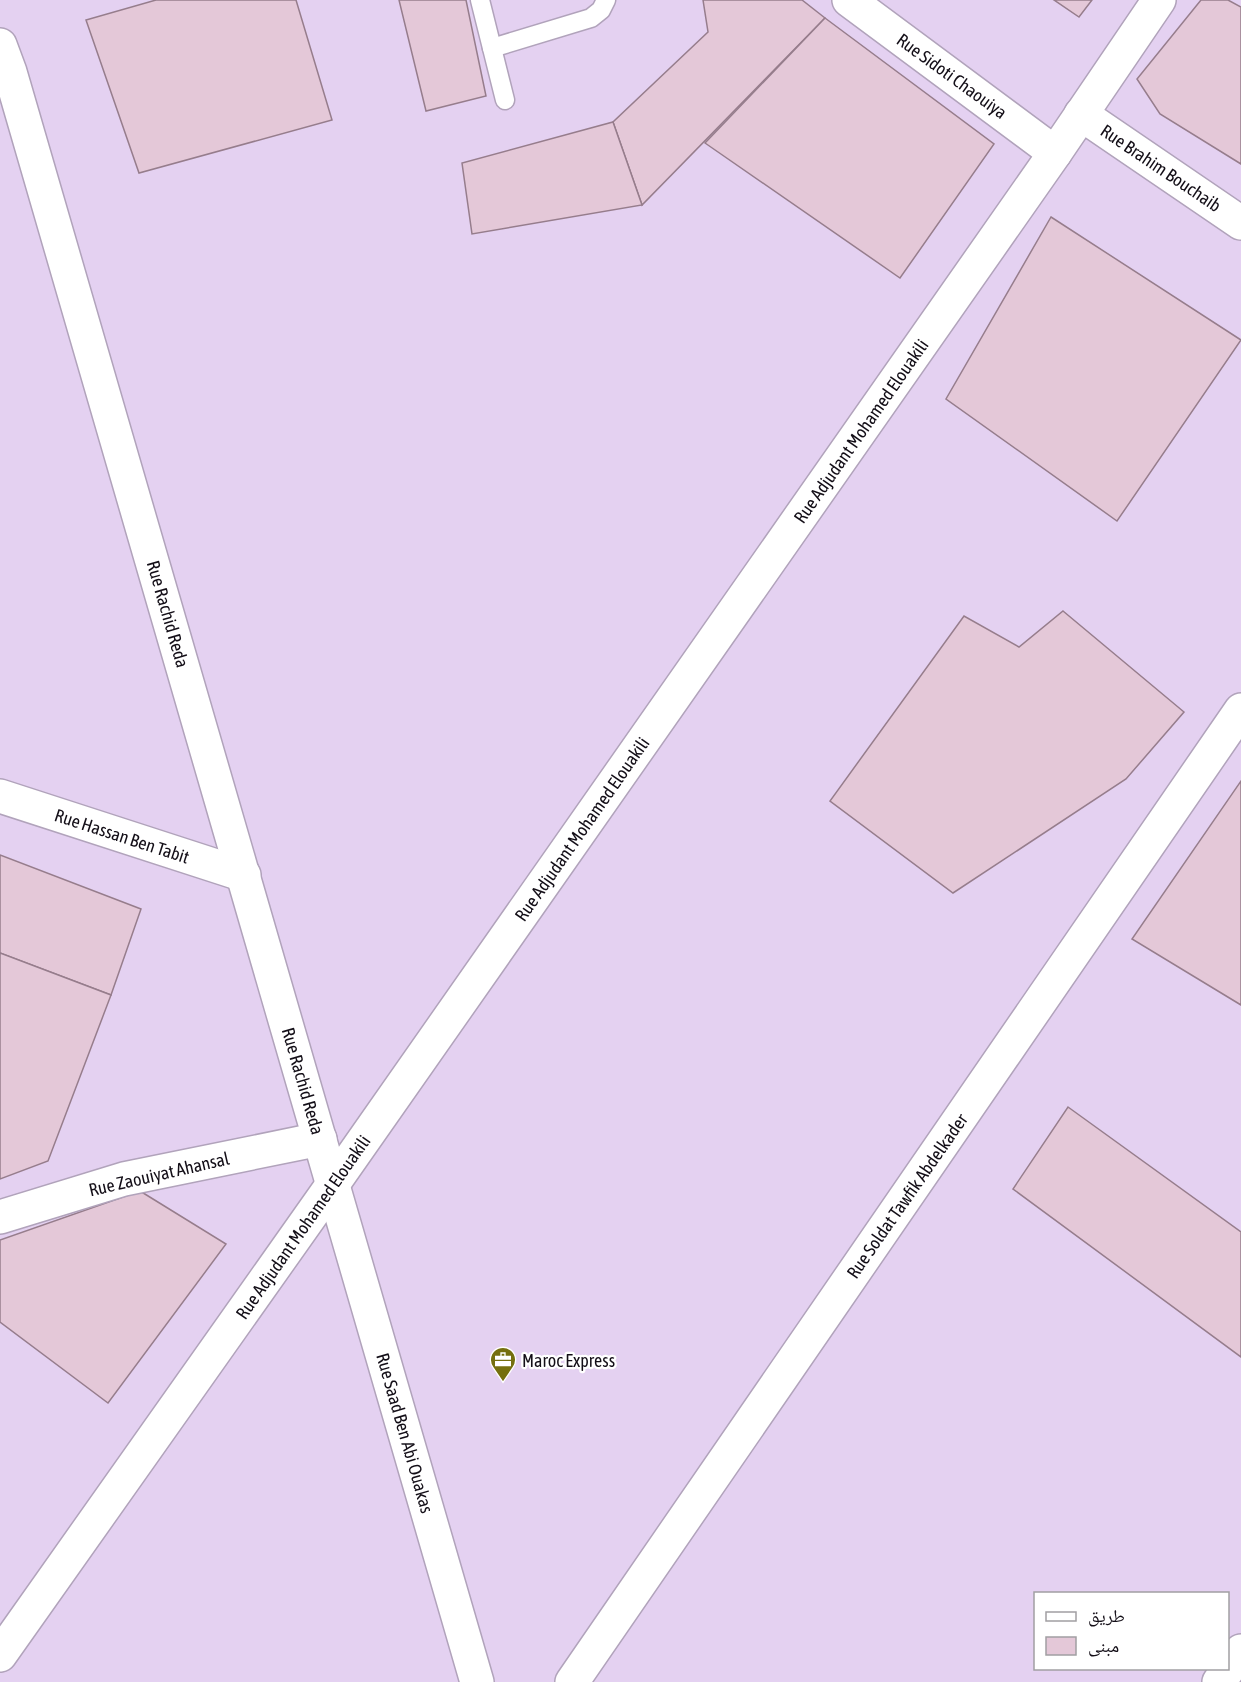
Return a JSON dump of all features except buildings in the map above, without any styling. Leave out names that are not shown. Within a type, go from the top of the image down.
[{"type":"street","name":"Rue Sidoti Chaouiya","points":[[849,0],[1055,153]]},
{"type":"street","name":"Rue Adjudant Mohamed Elouakili","points":[[0,1655],[333,1184],[1055,153],[1159,0]]},
{"type":"street","name":"Rue Rachid Reda","points":[[0,45],[17,95],[333,1184]]},
{"type":"street","name":"Rue Brahim Bouchaib","points":[[1081,114],[1241,223]]},
{"type":"street","name":"Rue Soldat Tawfik Abdelkader","points":[[572,1682],[1241,710]]},
{"type":"street","name":"Rue Hassan Ben Tabit","points":[[0,796],[244,875]]},
{"type":"street","name":"Rue Zaouiyat Ahansal","points":[[0,1217],[124,1179],[320,1139]]},
{"type":"street","name":"Rue Saad Ben Abi Ouakas","points":[[333,1184],[477,1682]]},
{"type":"street","points":[[1229,1668],[1241,1651]]},
{"type":"lane","points":[[480,0],[505,100]]},
{"type":"lane","points":[[492,48],[591,18],[601,10],[606,0]]},
{"type":"shaded area","points":[[0,0],[1241,0],[1241,1682],[0,1682]]},
{"type":"place","name":"Maroc Express","points":[[503,1383]]}]
